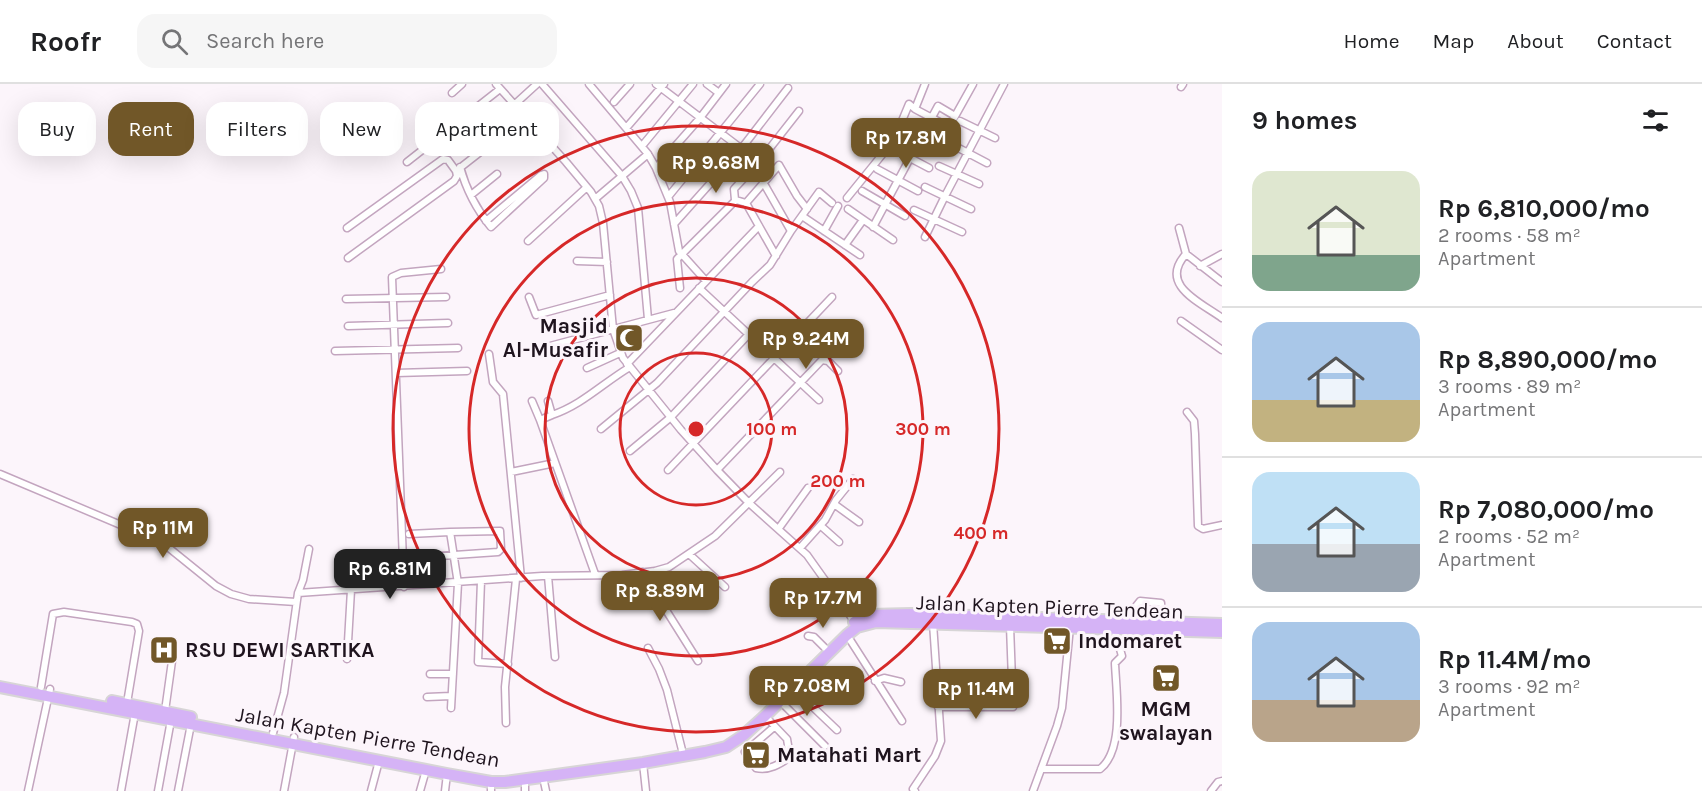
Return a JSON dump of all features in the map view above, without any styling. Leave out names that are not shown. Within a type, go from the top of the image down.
[{"type":"highway","name":"Jalan Kapten Pierre Tendean","points":[[0,687],[127,703],[191,724],[491,775],[516,775],[643,763],[726,747],[744,735],[765,716],[793,688],[800,676],[825,648],[854,621],[869,615],[1093,624],[1114,629],[1222,632]]},
{"type":"highway","name":"Jalan Kapten Pierre Tendean","points":[[0,680],[135,713],[273,733],[293,741],[447,774],[491,786],[525,786],[543,777],[715,743],[739,730],[857,627],[876,622],[933,623],[975,620],[1010,626],[1070,627],[1136,621],[1222,624]]},
{"type":"street","points":[[452,93],[462,84]]},
{"type":"street","points":[[517,102],[537,84]]},
{"type":"street","points":[[542,84],[622,176],[631,190],[638,208],[648,320]]},
{"type":"street","points":[[614,102],[630,84]]},
{"type":"street","points":[[642,146],[693,84]]},
{"type":"street","points":[[707,84],[719,93]]},
{"type":"street","points":[[656,168],[726,84]]},
{"type":"street","points":[[668,197],[760,84]]},
{"type":"street","points":[[915,109],[925,84]]},
{"type":"street","points":[[847,198],[894,140],[909,104],[949,127],[958,118],[973,84]]},
{"type":"street","points":[[925,237],[1004,84]]},
{"type":"street","points":[[592,85],[648,154],[668,197],[677,246],[681,255],[706,281]]},
{"type":"street","points":[[627,127],[660,85],[759,162]]},
{"type":"street","points":[[406,162],[498,87],[511,102]]},
{"type":"street","points":[[674,224],[741,149],[788,88]]},
{"type":"street","points":[[873,227],[938,106],[995,138]]},
{"type":"street","points":[[680,288],[677,262],[681,255],[735,200],[734,189],[759,162],[799,111]]},
{"type":"street","points":[[907,129],[939,147]]},
{"type":"street","points":[[949,143],[987,163]]},
{"type":"street","points":[[894,149],[929,168]]},
{"type":"street","points":[[595,199],[648,154]]},
{"type":"street","points":[[559,155],[587,187],[602,216],[614,329],[620,354],[717,470],[749,503],[800,548],[854,621]]},
{"type":"street","points":[[348,258],[454,181],[458,169],[475,156]]},
{"type":"street","points":[[347,228],[443,159],[448,160],[458,169],[471,195],[486,221],[491,227],[544,178],[544,174],[486,221]]},
{"type":"street","points":[[746,203],[779,165],[807,209]]},
{"type":"street","points":[[939,166],[980,184]]},
{"type":"street","points":[[878,169],[918,191]]},
{"type":"street","points":[[471,195],[497,174]]},
{"type":"street","points":[[763,183],[791,231]]},
{"type":"street","points":[[528,241],[587,187]]},
{"type":"street","points":[[925,187],[971,209]]},
{"type":"street","points":[[862,191],[905,216]]},
{"type":"street","points":[[601,429],[649,391],[770,265],[819,192],[835,205],[824,231]]},
{"type":"street","points":[[735,200],[746,203],[776,256]]},
{"type":"street","points":[[848,209],[893,240]]},
{"type":"street","points":[[914,210],[962,232]]},
{"type":"street","points":[[802,216],[860,255]]},
{"type":"street","points":[[845,245],[863,220]]},
{"type":"street","points":[[540,420],[578,404],[629,365],[675,312],[759,226]]},
{"type":"street","points":[[1179,228],[1186,254],[1222,282]]},
{"type":"street","points":[[1186,254],[1180,260],[1177,271],[1177,281],[1182,290],[1222,318]]},
{"type":"street","points":[[1200,266],[1222,254]]},
{"type":"street","points":[[577,261],[607,262]]},
{"type":"street","points":[[404,587],[392,277],[441,269]]},
{"type":"street","points":[[699,288],[819,400]]},
{"type":"street","points":[[529,297],[537,315],[610,295]]},
{"type":"street","points":[[346,299],[446,297]]},
{"type":"street","points":[[668,470],[832,297]]},
{"type":"street","points":[[550,346],[675,312]]},
{"type":"street","points":[[1181,321],[1222,350]]},
{"type":"street","points":[[348,326],[448,323]]},
{"type":"street","points":[[630,452],[671,417],[749,334]]},
{"type":"street","points":[[335,351],[458,348]]},
{"type":"street","points":[[489,354],[493,382],[503,394],[512,472],[518,578],[505,687],[506,723]]},
{"type":"street","points":[[587,368],[620,354]]},
{"type":"street","points":[[717,470],[822,360],[828,361],[838,371]]},
{"type":"street","points":[[396,373],[467,371]]},
{"type":"street","points":[[532,401],[595,574]]},
{"type":"street","points":[[548,401],[552,415]]},
{"type":"street","points":[[1187,412],[1194,421],[1198,526],[1203,529],[1222,525]]},
{"type":"street","points":[[512,472],[555,463]]},
{"type":"street","points":[[297,593],[665,569],[715,536],[780,472]]},
{"type":"street","points":[[0,474],[154,539],[216,586],[231,594],[249,599],[296,602]]},
{"type":"street","points":[[800,548],[821,526],[853,479]]},
{"type":"street","points":[[778,528],[808,488]]},
{"type":"street","points":[[834,504],[859,522]]},
{"type":"street","points":[[821,526],[839,542]]},
{"type":"street","points":[[409,534],[498,530],[500,533],[501,549],[498,552],[411,558]]},
{"type":"street","points":[[450,532],[458,583],[451,708]]},
{"type":"street","points":[[273,733],[284,693],[297,593],[303,580],[309,549]]},
{"type":"street","points":[[689,554],[725,587]]},
{"type":"street","points":[[642,572],[698,661]]},
{"type":"street","points":[[548,576],[555,657]]},
{"type":"street","points":[[481,581],[478,662],[508,664]]},
{"type":"street","points":[[347,659],[351,590]]},
{"type":"street","points":[[1136,621],[1138,602],[1157,602],[1162,604],[1162,622]]},
{"type":"street","points":[[28,791],[46,691],[53,614],[64,612],[136,624],[139,631],[127,703]]},
{"type":"street","points":[[913,790],[935,756],[941,741],[933,623]]},
{"type":"street","points":[[938,707],[1013,707],[1010,626]]},
{"type":"street","points":[[1033,791],[1062,708],[1070,627]]},
{"type":"street","points":[[1041,770],[1100,769],[1110,755],[1117,738],[1115,663],[1122,656],[1114,629]]},
{"type":"street","points":[[847,635],[902,721]]},
{"type":"street","points":[[808,636],[814,637],[825,648]]},
{"type":"street","points":[[648,648],[667,690],[682,750]]},
{"type":"street","points":[[158,791],[168,716],[172,661]]},
{"type":"street","points":[[430,674],[453,674]]},
{"type":"street","points":[[875,681],[884,678],[901,682]]},
{"type":"street","points":[[793,688],[837,730]]},
{"type":"street","points":[[427,697],[451,696]]},
{"type":"street","points":[[780,701],[825,746]]},
{"type":"street","points":[[120,791],[135,713]]},
{"type":"street","points":[[765,716],[788,741],[790,757],[766,770],[756,768],[745,752],[774,727]]},
{"type":"street","points":[[178,791],[191,724]]},
{"type":"street","points":[[284,791],[293,741]]},
{"type":"street","points":[[371,791],[379,761]]},
{"type":"street","points":[[643,763],[646,791]]},
{"type":"street","points":[[420,791],[426,770]]},
{"type":"street","points":[[445,791],[447,774]]},
{"type":"street","points":[[543,777],[546,791]]},
{"type":"street","points":[[1211,791],[1218,782],[1222,781]]},
{"type":"place","name":"Masjid Al-Musafir","points":[[629,338]]},
{"type":"place","name":"Indomaret","points":[[1057,641]]},
{"type":"place","name":"RSU DEWI SARTIKA","points":[[164,650]]},
{"type":"place","name":"MGM swalayan","points":[[1166,678]]},
{"type":"place","name":"Matahati Mart","points":[[756,755]]}]
